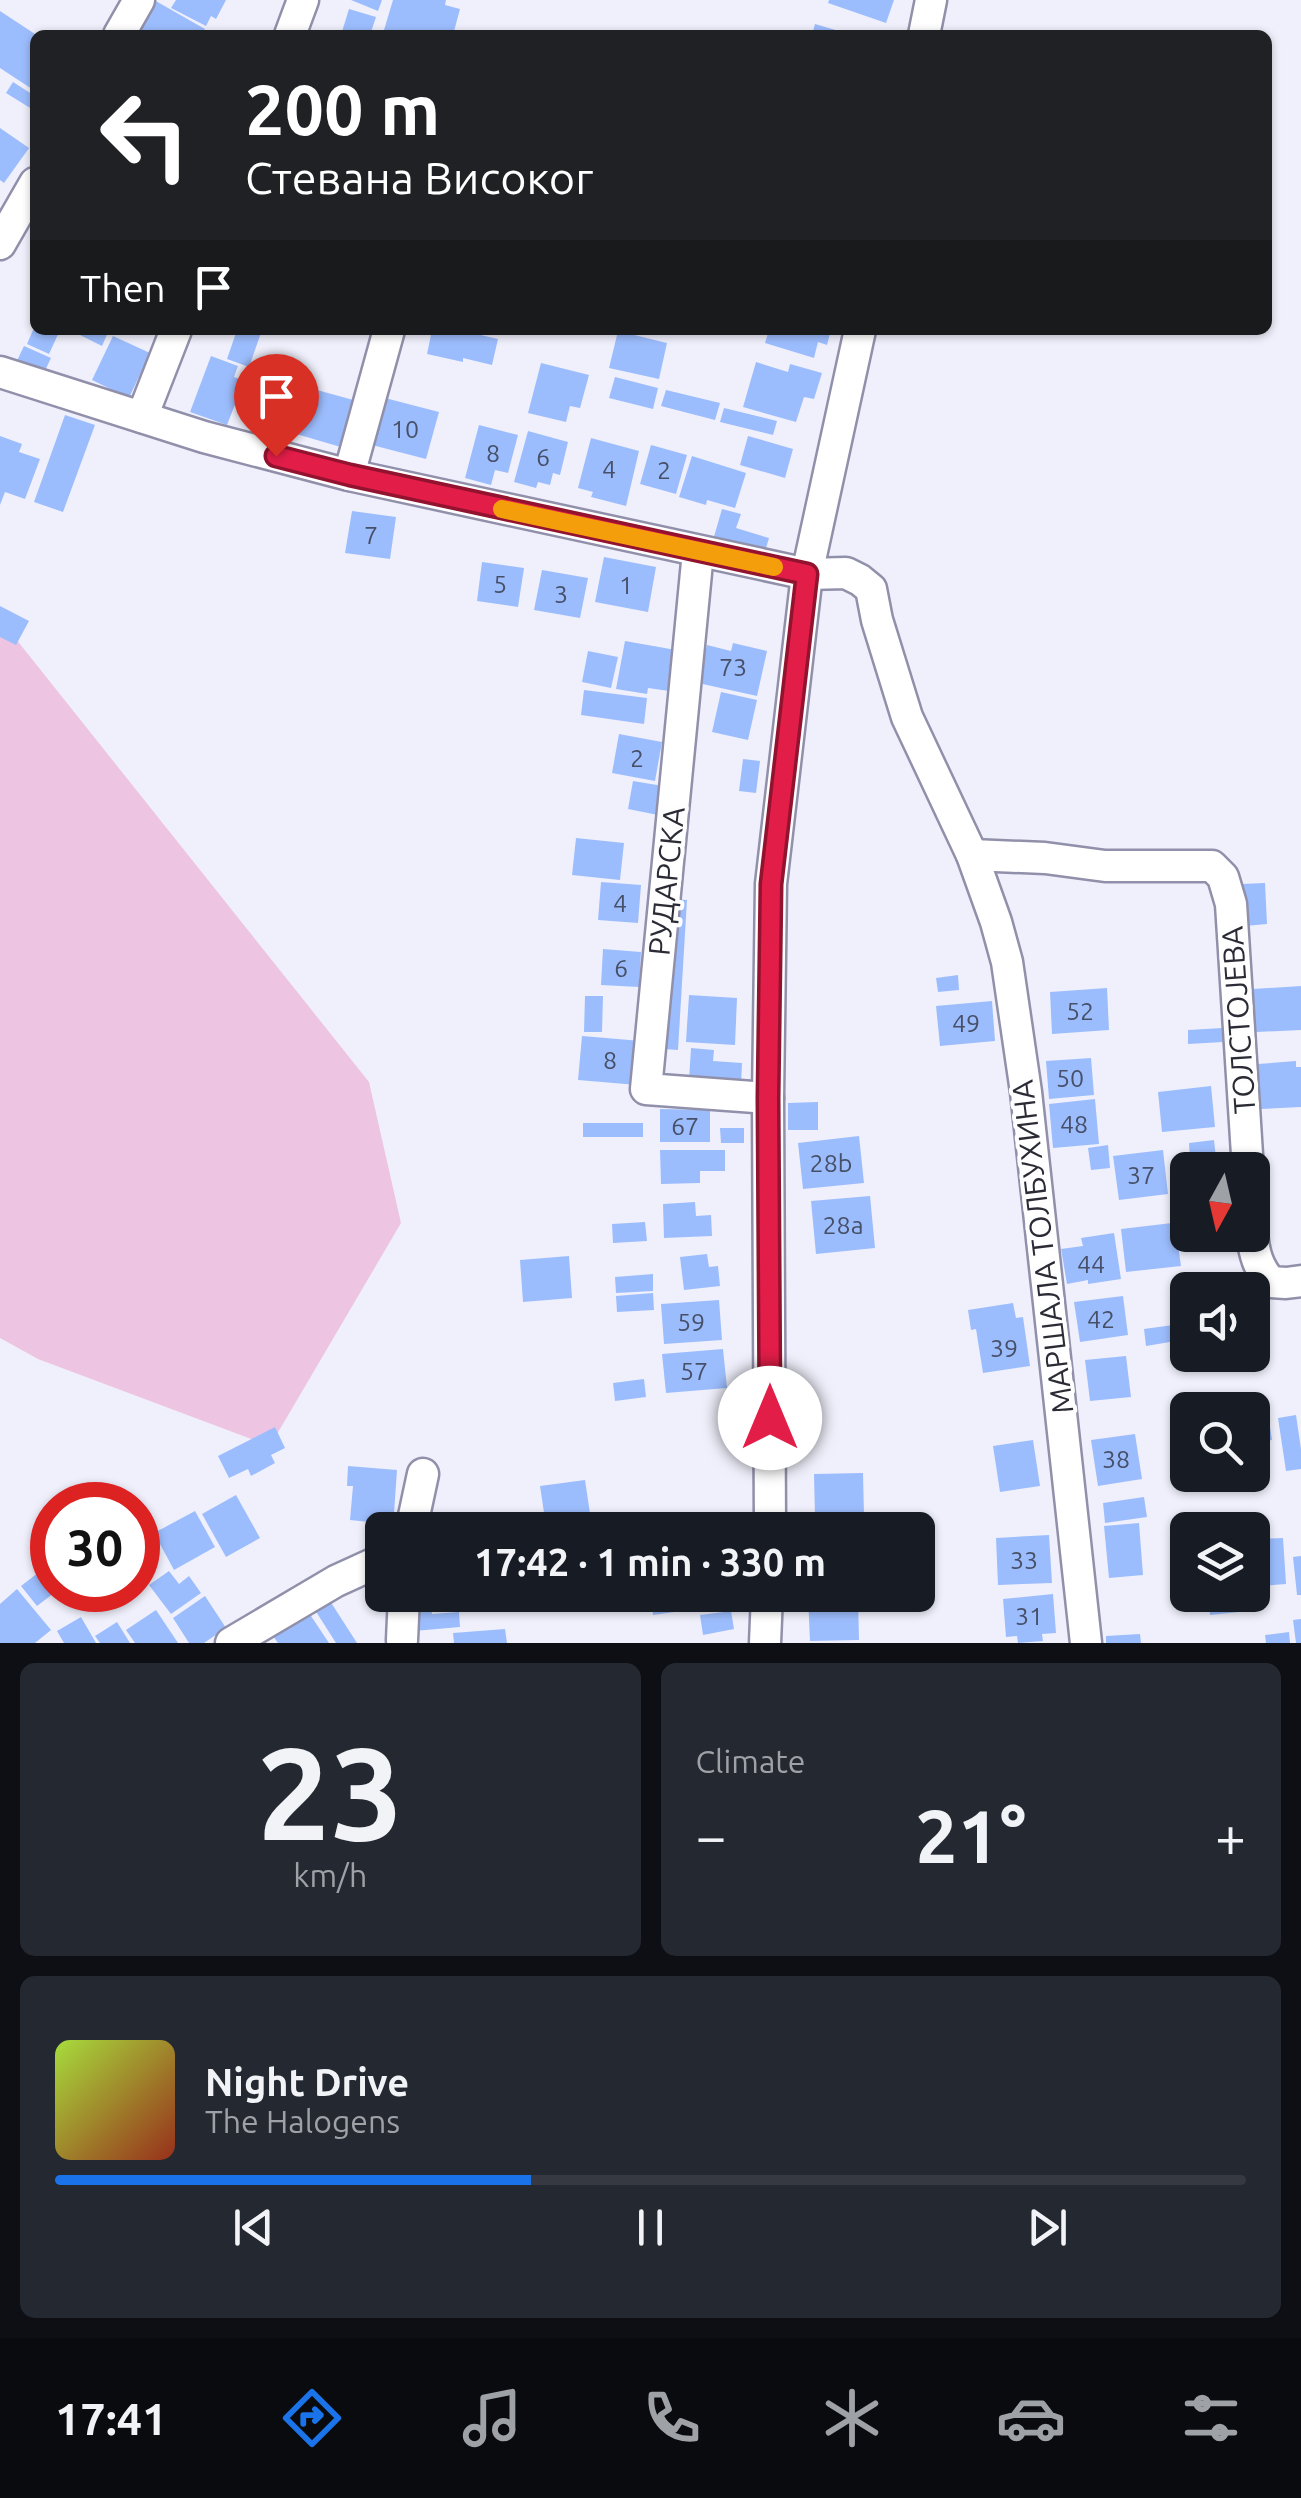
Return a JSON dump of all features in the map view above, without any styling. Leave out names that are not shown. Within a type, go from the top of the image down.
[{"type":"street","points":[[122,30],[139,0]]},
{"type":"street","points":[[292,30],[304,0]]},
{"type":"street","points":[[925,30],[931,0]]},
{"type":"street","points":[[0,244],[30,191]]},
{"type":"street","points":[[142,417],[174,335]]},
{"type":"street","points":[[350,475],[389,335]]},
{"type":"street","points":[[770,1512],[771,884],[807,574],[859,335]]},
{"type":"street","name":"МАРШАЛА ТОЛБУХИНА","points":[[0,372],[204,436],[350,475],[807,574],[846,573],[870,589],[907,717],[972,856],[1007,962],[1026,1092],[1086,1643]]},
{"type":"street","name":"РУДАРСКА","points":[[698,552],[646,1088],[768,1098]]},
{"type":"street","name":"ТОЛСТОЈЕВА","points":[[972,856],[1046,858],[1105,866],[1212,866],[1220,872],[1231,904],[1247,1152]]},
{"type":"street","points":[[1255,1252],[1262,1272],[1271,1282],[1301,1281]]},
{"type":"street","points":[[415,1512],[423,1474]]},
{"type":"street","points":[[231,1643],[365,1568]]},
{"type":"street","points":[[402,1640],[403,1612]]},
{"type":"street","points":[[765,1643],[766,1612]]},
{"type":"shaded area","points":[[0,619],[369,1082],[401,1223],[270,1446],[38,1359],[0,1338]]},
{"type":"building","points":[[154,0],[205,29],[204,30],[138,30]]},
{"type":"building","points":[[176,0],[226,0],[216,19],[211,16],[206,26],[171,8]]},
{"type":"building","points":[[351,0],[382,0],[378,11]]},
{"type":"building","points":[[393,0],[446,0],[445,5],[460,9],[454,30],[384,30]]},
{"type":"building","points":[[894,0],[886,23],[828,3]]},
{"type":"building","points":[[349,9],[376,17],[372,30],[343,30]]},
{"type":"building","points":[[0,11],[30,31],[30,88],[0,68]]},
{"type":"building","points":[[815,24],[835,30],[813,30]]},
{"type":"building","points":[[13,82],[30,93],[30,108],[6,93]]},
{"type":"building","points":[[0,128],[29,148],[4,183],[0,180]]},
{"type":"building","points":[[31,335],[58,335],[49,354],[27,344]]},
{"type":"building","points":[[80,335],[107,335],[102,346]]},
{"type":"building","points":[[235,335],[260,335],[249,367],[227,359]]},
{"type":"building","points":[[431,335],[498,339],[492,365],[427,354]]},
{"type":"building","points":[[617,335],[667,343],[659,379],[609,368]]},
{"type":"building","points":[[767,335],[830,335],[827,345],[818,342],[814,358],[765,343]]},
{"type":"building","points":[[113,336],[150,353],[129,398],[92,380]]},
{"type":"building","points":[[24,346],[51,358],[43,375],[16,363]]},
{"type":"building","points":[[211,356],[238,366],[234,377],[244,381],[227,425],[190,412]]},
{"type":"building","points":[[756,362],[788,372],[790,364],[822,373],[814,399],[804,397],[796,422],[743,407]]},
{"type":"building","points":[[541,363],[589,375],[580,408],[570,406],[566,422],[528,413]]},
{"type":"building","points":[[256,374],[295,385],[282,428],[243,417]]},
{"type":"building","points":[[615,377],[658,388],[653,409],[609,398]]},
{"type":"building","points":[[306,387],[357,401],[344,448],[293,433]]},
{"type":"building","points":[[666,390],[720,403],[715,420],[661,406]]},
{"type":"building","points":[[385,398],[439,412],[426,459],[372,445]]},
{"type":"building","points":[[724,408],[777,421],[773,435],[720,422]]},
{"type":"building","points":[[65,415],[95,425],[63,512],[34,502]]},
{"type":"building","points":[[479,425],[518,435],[508,473],[495,470],[491,485],[465,478]]},
{"type":"building","points":[[528,431],[568,442],[560,475],[553,473],[550,485],[538,482],[536,488],[514,482]]},
{"type":"building","points":[[0,436],[22,444],[19,452],[40,459],[25,499],[5,492],[0,505]]},
{"type":"building","points":[[748,436],[793,449],[785,478],[740,465]]},
{"type":"building","points":[[591,438],[639,451],[626,506],[591,497],[593,492],[578,488]]},
{"type":"building","points":[[651,445],[687,455],[676,494],[640,484]]},
{"type":"building","points":[[692,456],[746,473],[735,508],[679,497]]},
{"type":"building","points":[[722,509],[741,514],[736,528],[769,538],[764,555],[713,540]]},
{"type":"building","points":[[352,511],[396,517],[390,559],[345,553]]},
{"type":"building","points":[[604,557],[656,567],[648,612],[595,602]]},
{"type":"building","points":[[482,562],[524,568],[518,607],[477,601]]},
{"type":"building","points":[[542,570],[588,578],[580,618],[534,610]]},
{"type":"building","points":[[0,606],[29,621],[16,645],[0,637]]},
{"type":"building","points":[[625,641],[676,650],[669,691],[648,688],[647,694],[616,689]]},
{"type":"building","points":[[733,643],[767,651],[757,696],[698,683],[707,645],[731,651]]},
{"type":"building","points":[[588,651],[618,657],[611,688],[582,682]]},
{"type":"building","points":[[584,690],[647,698],[644,724],[581,715]]},
{"type":"building","points":[[721,692],[757,700],[748,740],[712,732]]},
{"type":"building","points":[[619,734],[662,742],[655,781],[612,773]]},
{"type":"building","points":[[743,759],[760,761],[756,793],[739,791]]},
{"type":"building","points":[[633,781],[663,786],[658,815],[628,809]]},
{"type":"building","points":[[576,838],[624,843],[620,880],[572,875]]},
{"type":"building","points":[[601,882],[641,885],[638,923],[598,920]]},
{"type":"building","points":[[1265,883],[1267,924],[1245,926],[1242,884]]},
{"type":"building","points":[[672,899],[687,900],[678,1050],[664,1049]]},
{"type":"building","points":[[603,949],[641,952],[639,987],[601,985]]},
{"type":"building","points":[[958,975],[959,990],[938,992],[936,978]]},
{"type":"building","points":[[1301,986],[1301,1030],[1256,1032],[1253,989]]},
{"type":"building","points":[[1107,988],[1109,1030],[1052,1034],[1050,992]]},
{"type":"building","points":[[689,995],[737,998],[735,1045],[686,1042]]},
{"type":"building","points":[[585,996],[603,996],[602,1032],[584,1032]]},
{"type":"building","points":[[992,1001],[995,1041],[940,1046],[936,1006]]},
{"type":"building","points":[[1222,1028],[1223,1042],[1188,1044],[1188,1030]]},
{"type":"building","points":[[582,1036],[641,1041],[637,1085],[578,1080]]},
{"type":"building","points":[[691,1048],[714,1050],[713,1061],[742,1063],[741,1085],[689,1081]]},
{"type":"building","points":[[1091,1058],[1094,1095],[1049,1099],[1046,1061]]},
{"type":"building","points":[[1296,1061],[1296,1067],[1301,1067],[1301,1107],[1261,1109],[1258,1064]]},
{"type":"building","points":[[1211,1086],[1215,1127],[1162,1132],[1158,1092]]},
{"type":"building","points":[[1095,1099],[1099,1144],[1053,1148],[1049,1104]]},
{"type":"building","points":[[818,1102],[818,1130],[788,1130],[788,1103]]},
{"type":"building","points":[[660,1109],[710,1110],[710,1142],[660,1142]]},
{"type":"building","points":[[583,1123],[643,1123],[643,1137],[583,1137]]},
{"type":"building","points":[[720,1128],[744,1128],[744,1143],[721,1143]]},
{"type":"building","points":[[859,1136],[864,1183],[803,1189],[798,1143]]},
{"type":"building","points":[[1214,1140],[1215,1152],[1190,1152],[1189,1143]]},
{"type":"building","points":[[1108,1145],[1110,1168],[1091,1170],[1088,1148]]},
{"type":"building","points":[[660,1150],[725,1150],[725,1171],[700,1171],[700,1183],[661,1184]]},
{"type":"building","points":[[1163,1150],[1168,1194],[1119,1200],[1113,1156]]},
{"type":"building","points":[[870,1196],[875,1248],[816,1254],[811,1201]]},
{"type":"building","points":[[695,1202],[696,1216],[711,1215],[712,1236],[664,1238],[663,1204]]},
{"type":"building","points":[[645,1222],[647,1241],[613,1243],[612,1224]]},
{"type":"building","points":[[1170,1223],[1170,1252],[1179,1252],[1181,1266],[1126,1272],[1121,1229]]},
{"type":"building","points":[[1114,1233],[1121,1279],[1067,1284],[1061,1249],[1083,1246],[1081,1238]]},
{"type":"building","points":[[707,1254],[709,1267],[718,1266],[720,1286],[684,1290],[680,1257]]},
{"type":"building","points":[[569,1256],[572,1298],[523,1302],[520,1260]]},
{"type":"building","points":[[653,1274],[653,1291],[616,1293],[615,1277]]},
{"type":"building","points":[[653,1293],[654,1310],[617,1312],[616,1296]]},
{"type":"building","points":[[1123,1296],[1128,1335],[1080,1342],[1074,1302]]},
{"type":"building","points":[[719,1300],[722,1340],[664,1344],[661,1304]]},
{"type":"building","points":[[1013,1303],[1016,1318],[1023,1317],[1030,1366],[983,1373],[976,1329],[971,1330],[968,1310]]},
{"type":"building","points":[[1170,1325],[1170,1342],[1146,1346],[1144,1329]]},
{"type":"building","points":[[723,1349],[727,1388],[666,1393],[662,1354]]},
{"type":"building","points":[[1126,1356],[1131,1397],[1090,1401],[1085,1360]]},
{"type":"building","points":[[644,1379],[646,1397],[615,1401],[613,1383]]},
{"type":"building","points":[[1296,1415],[1301,1469],[1286,1471],[1278,1418]]},
{"type":"building","points":[[275,1427],[285,1448],[271,1455],[275,1463],[251,1476],[248,1469],[229,1478],[218,1456]]},
{"type":"building","points":[[1135,1434],[1142,1479],[1098,1486],[1091,1440]]},
{"type":"building","points":[[1033,1440],[1040,1486],[1000,1492],[993,1446]]},
{"type":"building","points":[[348,1466],[397,1470],[394,1512],[365,1512],[365,1522],[350,1520],[353,1486],[347,1486]]},
{"type":"building","points":[[863,1473],[864,1512],[815,1512],[814,1474]]},
{"type":"building","points":[[585,1480],[590,1512],[544,1512],[540,1486]]},
{"type":"building","points":[[236,1495],[260,1538],[226,1557],[202,1514]]},
{"type":"building","points":[[1144,1497],[1147,1517],[1105,1523],[1103,1503]]},
{"type":"building","points":[[195,1511],[215,1547],[174,1570],[160,1544],[160,1530]]},
{"type":"building","points":[[1139,1523],[1143,1575],[1109,1578],[1104,1526]]},
{"type":"building","points":[[1049,1535],[1052,1583],[998,1585],[996,1538]]},
{"type":"building","points":[[1270,1538],[1283,1538],[1286,1584],[1270,1585]]},
{"type":"building","points":[[1301,1556],[1301,1595],[1297,1595],[1293,1557]]},
{"type":"building","points":[[169,1571],[179,1584],[189,1576],[201,1593],[171,1614],[160,1600],[160,1577]]},
{"type":"building","points":[[30,1579],[30,1597],[21,1586]]},
{"type":"building","points":[[17,1589],[30,1605],[30,1612],[36,1612],[51,1630],[35,1643],[0,1643],[0,1604]]},
{"type":"building","points":[[1053,1594],[1056,1633],[1042,1634],[1043,1641],[1018,1643],[1017,1636],[1006,1637],[1003,1599]]},
{"type":"building","points":[[205,1596],[226,1628],[204,1643],[189,1643],[173,1618]]},
{"type":"building","points":[[330,1601],[357,1643],[336,1643],[315,1610]]},
{"type":"building","points":[[157,1612],[178,1643],[135,1643],[126,1630]]},
{"type":"building","points":[[412,1612],[459,1612],[460,1627],[414,1631]]},
{"type":"building","points":[[731,1612],[734,1629],[703,1635],[700,1615]]},
{"type":"building","points":[[809,1612],[858,1612],[859,1640],[810,1641]]},
{"type":"building","points":[[309,1613],[329,1643],[278,1643],[273,1636]]},
{"type":"building","points":[[81,1617],[96,1643],[64,1643],[57,1631]]},
{"type":"building","points":[[1301,1619],[1301,1643],[1296,1643],[1293,1620]]},
{"type":"building","points":[[117,1622],[130,1643],[100,1643],[95,1636]]},
{"type":"building","points":[[505,1629],[507,1643],[454,1643],[453,1633]]},
{"type":"building","points":[[1289,1632],[1290,1643],[1266,1643],[1265,1635]]},
{"type":"building","points":[[1140,1634],[1141,1643],[1106,1643],[1106,1636]]},
{"type":"slow traffic","points":[[502,509],[774,567]]},
{"type":"route","points":[[276,456],[807,574],[771,884],[770,1418]]}]
